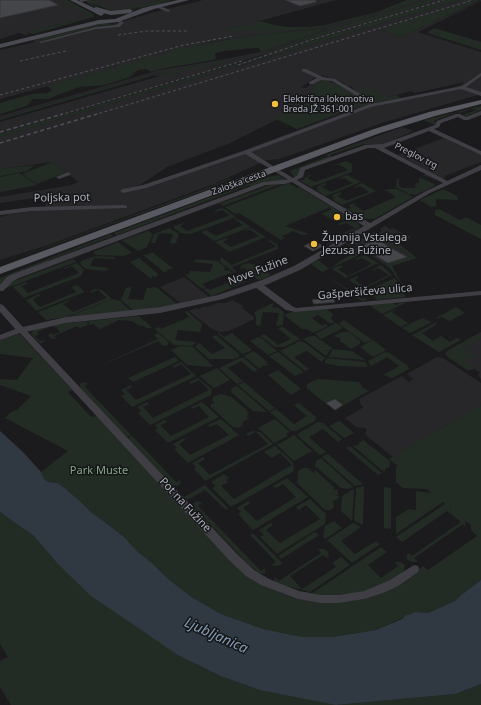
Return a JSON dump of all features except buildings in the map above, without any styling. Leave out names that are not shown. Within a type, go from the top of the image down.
[{"type":"main road","points":[[73,0],[111,18],[132,11]]},
{"type":"main road","points":[[94,10],[111,13],[132,11],[152,8],[179,0]]},
{"type":"main road","points":[[0,45],[186,0]]},
{"type":"main road","points":[[79,1],[111,18]]},
{"type":"main road","name":"Zaloška cesta","points":[[0,266],[396,125],[481,100]]},
{"type":"main road","name":"Zaloška cesta","points":[[0,271],[273,168]]},
{"type":"street","points":[[79,1],[88,0]]},
{"type":"street","points":[[159,6],[168,11]]},
{"type":"street","points":[[41,42],[96,28],[111,18]]},
{"type":"street","points":[[304,70],[320,76],[321,78],[333,80],[375,105]]},
{"type":"street","points":[[123,191],[144,187],[246,152],[356,110],[463,87],[481,74]]},
{"type":"street","points":[[311,83],[321,78]]},
{"type":"street","points":[[463,87],[481,94]]},
{"type":"street","name":"Preglov trg","points":[[293,180],[301,176],[302,169],[338,156],[367,146],[384,146],[436,126],[439,122],[458,115],[466,119],[481,113]]},
{"type":"street","points":[[429,128],[481,153]]},
{"type":"street","name":"Preglov trg","points":[[376,146],[447,182]]},
{"type":"street","name":"Zaloška cesta","points":[[246,152],[273,168]]},
{"type":"street","name":"Nove Fužine","points":[[21,330],[55,321],[136,313],[180,306],[220,297],[258,285],[304,265],[447,182],[481,167]]},
{"type":"street","points":[[273,168],[370,226]]},
{"type":"street","points":[[59,177],[68,174]]},
{"type":"street","points":[[0,289],[12,278],[265,183],[293,180]]},
{"type":"street","name":"Poljska pot","points":[[0,213],[32,209],[125,207]]},
{"type":"street","name":"Gašperšičeva ulica","points":[[258,285],[295,310],[481,293]]},
{"type":"street","name":"Pot na Fužine","points":[[0,307],[234,558],[250,573],[265,582],[298,595],[321,599],[339,599],[364,595],[379,590],[394,583],[414,569]]},
{"type":"street","points":[[0,338],[21,330]]},
{"type":"shaded area","points":[[0,0],[59,0],[91,17],[26,32],[29,34],[25,35],[19,33],[0,39]]},
{"type":"shaded area","points":[[86,0],[161,0],[114,12],[95,2],[97,1]]},
{"type":"shaded area","points":[[203,0],[336,0],[223,31],[288,31],[318,28],[350,21],[422,0],[428,0],[315,34],[262,53],[439,0],[446,0],[311,41],[229,69],[460,0],[475,0],[381,29],[401,37],[481,0],[418,32],[481,52],[481,94],[382,123],[279,159],[267,160],[214,184],[48,245],[0,260],[0,217],[43,210],[48,196],[0,203],[0,197],[72,185],[78,182],[67,172],[52,162],[0,169],[0,137],[200,77],[269,53],[0,134],[0,122],[163,75],[240,59],[142,77],[0,118],[0,116],[160,70],[261,52],[327,28],[248,36],[208,43],[0,99],[0,50],[35,42],[33,40],[45,40],[94,27],[110,25],[162,10],[160,9],[165,7],[168,9]],"holes":[[[324,75],[323,76],[344,83],[347,86],[351,86],[355,91],[377,92],[389,97],[411,91],[415,93],[465,82],[457,87],[408,99],[369,104],[147,185],[130,187],[140,185],[167,167],[230,143],[278,119],[275,118],[308,94],[315,88],[313,87],[323,79],[318,79],[306,88],[301,87],[317,76]]]},
{"type":"shaded area","points":[[403,127],[413,131],[382,145],[355,144]]},
{"type":"shaded area","points":[[444,138],[474,152],[481,152],[481,162],[445,176],[444,179],[440,181],[423,175],[430,172],[398,155]]},
{"type":"shaded area","points":[[385,226],[390,229],[393,228],[407,236],[404,237],[407,239],[394,245],[412,256],[384,264],[356,246],[354,243],[374,232],[378,233],[382,231],[380,229]]},
{"type":"shaded area","points":[[184,277],[209,297],[180,303],[160,287]]},
{"type":"shaded area","points":[[232,300],[243,306],[242,308],[254,317],[254,319],[229,331],[220,332],[212,329],[189,311],[217,303],[226,303]]},
{"type":"shaded area","points":[[481,332],[481,379],[478,375],[480,373],[475,369],[467,370],[445,354],[447,351]]},
{"type":"shaded area","points":[[437,357],[443,358],[481,383],[481,404],[393,457],[367,436],[365,433],[367,430],[356,427],[345,418],[364,407],[361,405],[359,399],[402,376],[409,382],[413,379],[407,374]]},
{"type":"green space","points":[[59,0],[67,0],[93,14],[94,17],[33,34],[25,32],[91,17]]},
{"type":"green space","points":[[89,0],[97,1],[115,11],[89,2],[103,10],[91,5],[87,2]]},
{"type":"green space","points":[[104,0],[124,9],[161,0],[172,0],[157,4],[176,0],[157,5],[120,12],[154,5],[115,11],[122,9]]},
{"type":"green space","points":[[407,0],[422,0],[350,21],[318,28],[288,31],[220,31],[260,21],[288,27],[325,25],[377,12]]},
{"type":"green space","points":[[428,0],[439,0],[257,55],[315,34]]},
{"type":"green space","points":[[446,0],[460,0],[229,69],[311,41]]},
{"type":"green space","points":[[475,0],[480,0],[401,37],[380,29]]},
{"type":"green space","points":[[104,23],[114,24],[94,27],[45,40],[38,39]]},
{"type":"green space","points":[[328,28],[261,52],[259,48],[224,51],[216,53],[216,59],[213,60],[160,69],[151,72],[146,69],[138,70],[130,77],[104,85],[80,87],[48,99],[33,99],[27,106],[0,114],[0,103],[32,94],[48,93],[52,90],[47,86],[184,48],[248,36]]},
{"type":"green space","points":[[434,28],[481,42],[481,50],[427,33]]},
{"type":"green space","points":[[272,53],[200,77],[0,137],[0,134]]},
{"type":"green space","points":[[255,55],[216,65],[157,76],[155,75],[0,120],[0,118],[142,77]]},
{"type":"green space","points":[[323,79],[339,85],[369,103],[369,105],[352,109],[297,129],[274,118],[308,94],[315,88],[312,87]]},
{"type":"green space","points":[[367,87],[389,97],[396,95],[401,98],[374,103],[352,90],[355,91]]},
{"type":"green space","points":[[481,106],[481,110],[467,116],[468,117],[462,115],[477,110],[471,109],[459,113],[457,112],[433,121],[436,123],[435,125],[424,120]]},
{"type":"green space","points":[[359,143],[362,146],[360,145],[330,155],[332,157],[299,169],[299,175],[296,177],[294,177],[290,171],[328,156],[325,155]]},
{"type":"green space","points":[[346,161],[352,164],[352,172],[311,187],[299,180],[305,180],[303,179],[312,175],[307,178],[315,182],[348,170],[340,165],[334,165]]},
{"type":"green space","points":[[52,162],[67,172],[37,184],[22,174]]},
{"type":"green space","points":[[35,165],[27,171],[0,176],[0,169]]},
{"type":"green space","points":[[19,173],[37,185],[0,192],[0,177]]},
{"type":"green space","points":[[278,175],[286,180],[283,182],[268,181],[251,187],[249,185],[117,235],[118,237],[114,233],[221,193]]},
{"type":"green space","points":[[347,175],[361,182],[326,196],[316,190],[318,189],[316,187],[325,183],[327,184],[322,187],[331,192],[353,183],[344,178],[339,178]]},
{"type":"green space","points":[[230,178],[231,179],[203,191],[0,264],[202,190]]},
{"type":"green space","points":[[419,178],[436,185],[416,195],[409,194],[396,187],[397,179],[399,179],[399,186],[402,188],[415,188],[416,183],[419,183]]},
{"type":"green space","points":[[289,183],[297,188],[299,187],[358,223],[360,227],[331,244],[326,241],[325,238],[329,239],[355,228],[346,223],[341,225],[338,224],[349,219],[347,218],[336,222],[322,214],[332,209],[328,207],[285,226],[309,234],[302,235],[293,231],[282,236],[285,238],[281,240],[239,213],[235,214],[225,207]]},
{"type":"green space","points":[[362,183],[376,191],[342,205],[332,199],[335,198],[331,196],[340,192],[342,193],[338,196],[346,201],[369,192],[360,186],[356,188],[354,187]]},
{"type":"green space","points":[[280,184],[223,206],[218,202],[221,203],[270,185]]},
{"type":"green space","points":[[397,189],[413,197],[374,219],[365,219],[348,209],[351,208],[349,205],[354,203],[356,204],[354,205],[364,211],[396,197],[387,191],[383,191]]},
{"type":"green space","points":[[443,189],[457,196],[458,200],[436,199],[436,206],[431,207],[420,200]]},
{"type":"green space","points":[[221,208],[225,209],[236,217],[191,234],[180,233],[174,228],[174,226],[185,223],[180,226],[187,231],[230,215],[222,210],[216,212],[214,211]]},
{"type":"green space","points":[[437,209],[460,220],[466,217],[481,225],[481,239],[435,215],[435,211]]},
{"type":"green space","points":[[236,218],[251,227],[214,241],[201,232],[206,230],[216,236],[243,225],[234,219]]},
{"type":"green space","points":[[169,228],[179,234],[176,243],[170,244],[173,234],[159,233],[155,243],[151,243],[154,234]]},
{"type":"green space","points":[[251,228],[266,237],[229,252],[215,242],[226,238],[228,239],[223,242],[231,247],[259,236],[251,230],[244,231]]},
{"type":"green space","points":[[148,231],[153,234],[147,247],[138,251],[120,239],[123,240]]},
{"type":"green space","points":[[111,234],[115,238],[112,236],[49,260],[50,262],[0,287],[0,278]]},
{"type":"green space","points":[[407,235],[411,237],[399,244],[417,258],[392,266],[403,286],[389,267],[384,264],[412,256],[394,245],[406,239],[404,237]]},
{"type":"green space","points":[[270,240],[278,245],[278,249],[232,267],[236,271],[235,273],[220,262],[221,257],[232,265],[275,247],[276,246],[268,241]]},
{"type":"green space","points":[[118,242],[132,253],[123,256],[96,255],[93,252]]},
{"type":"green space","points":[[348,243],[364,253],[330,268],[357,250],[346,244]]},
{"type":"green space","points":[[152,252],[174,269],[169,269],[165,273],[143,255],[150,254]]},
{"type":"green space","points":[[365,255],[378,263],[346,278],[332,269],[341,265],[343,267],[338,269],[348,276],[372,264],[362,258],[357,260],[355,259]]},
{"type":"green space","points":[[96,256],[115,257],[114,259],[94,258],[90,266],[109,268],[106,271],[86,269],[80,264],[81,261]]},
{"type":"green space","points":[[139,258],[158,274],[156,277],[152,276],[151,279],[130,262]]},
{"type":"green space","points":[[73,259],[76,262],[7,288],[6,287],[15,278],[17,280]]},
{"type":"green space","points":[[196,259],[217,261],[226,268],[224,269],[226,271],[229,270],[234,274],[230,273],[202,284],[206,287],[202,289],[185,275],[189,274],[190,271],[210,272],[213,264],[194,262]]},
{"type":"green space","points":[[318,260],[329,269],[322,272],[311,264]]},
{"type":"green space","points":[[77,263],[84,270],[81,276],[24,298],[13,287],[26,282],[27,284],[21,286],[28,293],[79,273],[72,266],[65,269],[64,268]]},
{"type":"green space","points":[[249,263],[271,275],[264,279],[258,280],[245,268],[240,269],[242,265]]},
{"type":"green space","points":[[381,265],[392,275],[363,289],[349,280],[357,276],[359,277],[355,280],[364,287],[389,275],[378,268],[373,271],[372,270]]},
{"type":"green space","points":[[322,272],[362,299],[367,299],[362,301]]},
{"type":"green space","points":[[237,276],[245,282],[212,296],[203,289],[206,288],[210,290],[237,279]]},
{"type":"green space","points":[[395,278],[406,297],[378,300],[366,291]]},
{"type":"green space","points":[[77,285],[85,292],[36,311],[26,300],[39,294],[40,296],[34,298],[34,301],[40,307],[76,292],[71,287]]},
{"type":"green space","points":[[132,287],[128,299],[143,300],[147,288],[156,287],[176,303],[134,311],[121,300],[126,288]]},
{"type":"green space","points":[[95,289],[102,290],[112,299],[66,317],[46,320],[38,312],[69,300],[70,301],[63,304],[73,312],[107,298],[98,290],[91,293],[90,291]]},
{"type":"green space","points":[[113,299],[120,301],[131,311],[70,316]]},
{"type":"green space","points":[[391,302],[396,305],[403,302],[405,303],[382,314],[368,304]]},
{"type":"green space","points":[[273,303],[274,304],[272,306],[275,308],[277,307],[284,312],[283,325],[276,326],[279,313],[263,312],[260,326],[256,325],[256,317],[254,312]]},
{"type":"green space","points":[[456,307],[465,313],[449,321],[442,317],[436,318]]},
{"type":"green space","points":[[398,308],[392,312],[408,323],[411,322],[401,327],[383,315]]},
{"type":"green space","points":[[326,309],[333,314],[331,319],[335,322],[331,324],[318,315],[312,318],[322,326],[325,324],[328,326],[313,333],[307,329],[302,329],[285,316],[286,314],[292,312]]},
{"type":"green space","points":[[187,311],[202,324],[200,332],[178,330],[175,340],[196,342],[192,346],[174,345],[155,329],[159,327],[161,329],[189,317],[185,312]]},
{"type":"green space","points":[[139,316],[143,320],[142,322],[144,320],[152,328],[146,328],[142,325],[140,326],[132,321],[119,320],[100,329],[93,324],[89,325],[89,321]]},
{"type":"green space","points":[[422,318],[432,322],[410,333],[402,328]]},
{"type":"green space","points":[[344,320],[372,340],[365,343],[339,324]]},
{"type":"green space","points":[[87,321],[88,325],[80,328],[77,326],[54,336],[56,338],[54,339],[50,338],[48,335],[51,333],[53,335],[60,332],[56,327],[51,326],[37,332],[39,334],[35,336],[40,341],[45,341],[41,344],[31,334],[34,329],[62,324]]},
{"type":"green space","points":[[336,323],[343,328],[321,339],[315,334]]},
{"type":"green space","points":[[435,323],[437,324],[422,333],[433,341],[441,336],[450,342],[457,338],[461,340],[439,352],[412,335]]},
{"type":"green space","points":[[283,327],[300,339],[284,347],[275,347],[260,336],[264,334],[278,345],[291,339],[278,328]]},
{"type":"green space","points":[[342,332],[349,332],[360,341],[360,344],[351,349],[340,341],[340,338],[333,336]]},
{"type":"green space","points":[[158,333],[169,342],[168,345],[163,346],[158,341],[93,369],[158,339],[154,335]]},
{"type":"green space","points":[[219,333],[224,337],[232,333],[252,350],[243,354],[218,334]]},
{"type":"green space","points":[[479,333],[481,338],[463,348],[476,356],[470,360],[465,357],[461,359],[475,369],[467,370],[446,355],[447,351]]},
{"type":"green space","name":"Park Muste","points":[[17,334],[21,335],[72,390],[68,392],[90,416],[97,416],[262,585],[299,599],[325,603],[403,581],[423,566],[428,570],[477,536],[471,530],[471,525],[465,521],[466,527],[463,524],[414,558],[418,562],[408,560],[406,557],[408,553],[412,556],[461,522],[451,514],[450,508],[450,514],[447,511],[402,542],[396,537],[445,504],[443,502],[396,534],[396,517],[409,509],[416,510],[416,491],[431,493],[427,489],[403,488],[396,482],[396,467],[398,466],[389,459],[481,404],[481,580],[455,601],[428,613],[415,612],[376,630],[332,637],[302,637],[263,629],[221,614],[190,596],[167,578],[138,552],[123,536],[91,512],[62,486],[58,483],[48,482],[44,479],[41,472],[68,451],[5,418],[11,412],[17,410],[31,396],[0,385],[0,379],[17,380],[33,358],[0,354],[0,340]]},
{"type":"green space","points":[[216,335],[239,354],[239,357],[233,359],[209,359],[195,347],[199,343],[212,354],[225,348],[212,337]]},
{"type":"green space","points":[[315,336],[332,348],[331,350],[322,350],[330,351],[326,356],[303,339]]},
{"type":"green space","points":[[258,337],[277,351],[268,355],[250,341]]},
{"type":"green space","points":[[373,340],[386,350],[373,357],[360,347]]},
{"type":"green space","points":[[300,341],[304,342],[325,358],[322,362],[307,351],[294,357],[309,369],[305,371],[280,351]]},
{"type":"green space","points":[[180,346],[193,347],[213,366],[187,365],[171,350]]},
{"type":"green space","points":[[333,349],[352,351],[365,360],[328,357]]},
{"type":"green space","points":[[254,351],[269,365],[262,366],[260,369],[244,356]]},
{"type":"green space","points":[[278,352],[304,372],[295,376],[269,356]]},
{"type":"green space","points":[[385,352],[390,353],[408,366],[409,369],[392,378],[383,375],[399,366],[387,357],[371,366],[368,361]]},
{"type":"green space","points":[[175,357],[179,361],[133,382],[128,378]]},
{"type":"green space","points":[[240,358],[244,358],[258,370],[254,372],[241,361],[228,368],[243,381],[237,384],[220,369],[221,367]]},
{"type":"green space","points":[[327,358],[365,362],[368,367],[339,366],[324,363]]},
{"type":"green space","points":[[181,362],[196,376],[132,407],[121,396],[125,394],[121,390],[131,385],[132,387],[126,390],[136,400],[191,374],[181,364],[174,368],[172,366]]},
{"type":"green space","points":[[217,368],[230,380],[214,388],[200,376]]},
{"type":"green space","points":[[278,370],[301,389],[291,395],[268,375]]},
{"type":"green space","points":[[198,378],[212,389],[211,395],[150,425],[138,413],[141,411],[137,407],[147,402],[149,404],[143,407],[153,418],[209,390],[199,380],[191,384],[189,382]]},
{"type":"green space","points":[[318,379],[359,382],[363,388],[369,391],[344,405],[335,398],[325,403],[307,388],[307,384]]},
{"type":"green space","points":[[85,382],[88,384],[84,386],[131,435],[127,437],[80,387],[80,384]]},
{"type":"green space","points":[[244,382],[275,408],[269,411],[238,385]]},
{"type":"green space","points":[[237,386],[267,412],[253,411],[231,392],[232,388]]},
{"type":"green space","points":[[220,394],[230,396],[249,412],[247,417],[250,418],[243,422],[242,426],[238,428],[233,427],[211,407],[211,404],[215,403],[212,400],[213,397]]},
{"type":"green space","points":[[202,402],[219,417],[168,443],[155,430],[158,429],[155,425],[165,420],[167,422],[160,425],[171,436],[209,417],[199,406],[192,409],[190,408]]},
{"type":"green space","points":[[299,403],[316,417],[315,421],[296,431],[291,431],[270,412],[276,409],[294,424],[307,416],[294,405]]},
{"type":"green space","points":[[221,419],[239,435],[188,463],[174,449],[177,448],[173,444],[184,438],[185,440],[179,444],[190,455],[229,435],[217,424],[210,427],[208,425]]},
{"type":"green space","points":[[275,419],[290,432],[286,434],[288,436],[274,443],[258,428]]},
{"type":"green space","points":[[339,421],[354,433],[344,438],[329,426]]},
{"type":"green space","points":[[318,422],[323,423],[342,439],[338,442],[323,429],[309,437],[326,452],[320,455],[298,436],[299,433]]},
{"type":"green space","points":[[252,431],[260,432],[273,444],[205,481],[194,469],[196,467],[192,463],[203,457],[205,459],[198,463],[210,475],[268,444],[256,432],[248,436],[246,434]]},
{"type":"green space","points":[[294,435],[312,451],[294,461],[277,445]]},
{"type":"green space","points":[[132,436],[176,482],[180,480],[181,482],[179,485],[172,485],[128,438]]},
{"type":"green space","points":[[363,440],[390,461],[389,468],[386,468],[384,472],[353,446],[358,445]]},
{"type":"green space","points":[[275,446],[293,462],[294,471],[231,507],[212,488],[216,486],[211,482],[224,474],[229,478],[226,480],[228,482],[221,486],[234,499],[292,465],[280,453],[272,458],[264,452]]},
{"type":"green space","points":[[350,446],[382,473],[378,475],[346,448]]},
{"type":"green space","points":[[328,454],[363,484],[355,486],[322,457]]},
{"type":"green space","points":[[321,458],[353,487],[348,489],[341,488],[315,466],[316,461]]},
{"type":"green space","points":[[303,468],[308,468],[314,473],[315,470],[335,488],[333,489],[338,490],[338,495],[336,495],[340,497],[332,502],[334,504],[333,508],[330,510],[325,510],[297,483],[298,471]]},
{"type":"green space","points":[[287,478],[308,497],[253,530],[238,514],[241,512],[237,508],[248,501],[250,503],[243,508],[257,521],[296,497],[283,484],[276,488],[273,486]]},
{"type":"green space","points":[[205,485],[229,509],[226,510],[205,490],[189,499],[184,497]]},
{"type":"green space","points":[[364,486],[363,525],[354,521],[356,488]]},
{"type":"green space","points":[[384,487],[391,488],[391,529],[384,528]]},
{"type":"green space","points":[[354,489],[352,521],[341,511],[342,496]]},
{"type":"green space","points":[[310,499],[326,514],[325,524],[277,554],[260,537],[264,535],[259,530],[271,523],[273,525],[266,530],[280,543],[320,519],[306,505],[299,510],[296,507]]},
{"type":"green space","points":[[198,501],[202,503],[198,506],[261,571],[265,568],[265,574],[259,573],[248,564],[194,507],[193,503]]},
{"type":"green space","points":[[0,512],[34,536],[57,563],[336,705],[11,705],[0,687],[0,661],[8,657],[0,644]]},
{"type":"green space","points":[[334,521],[342,528],[325,539],[323,537],[325,526]]},
{"type":"green space","points":[[353,523],[361,527],[341,541],[355,554],[376,541],[380,544],[352,563],[327,540]]},
{"type":"green space","points":[[315,532],[319,535],[281,559],[278,556]]},
{"type":"green space","points":[[253,533],[283,564],[276,566],[271,565],[276,562],[250,535]]},
{"type":"green space","points":[[381,547],[387,552],[368,565],[381,578],[398,566],[395,562],[400,562],[405,565],[404,571],[394,578],[357,593],[328,596],[311,594]]},
{"type":"green space","points":[[318,549],[325,549],[329,556],[327,558],[323,555],[290,576],[302,589],[336,567],[332,563],[341,557],[350,565],[310,592],[275,581],[275,577],[279,581],[321,553]]},
{"type":"green space","points":[[481,684],[481,705],[336,705],[455,694]]},
{"type":"water","name":"Ljubljanica","points":[[0,431],[23,452],[41,472],[44,479],[48,482],[58,483],[62,486],[91,512],[123,536],[138,552],[167,578],[190,596],[221,614],[263,629],[302,637],[332,637],[376,630],[415,612],[428,613],[455,601],[481,580],[481,684],[455,694],[336,705],[260,690],[221,676],[178,655],[91,596],[57,563],[34,536],[0,512]]},
{"type":"railway","points":[[238,65],[311,40],[444,0]]},
{"type":"railway","points":[[94,115],[473,0]]},
{"type":"railway","points":[[118,35],[147,31],[187,31]]},
{"type":"railway","points":[[0,95],[184,45],[233,36]]},
{"type":"railway","points":[[20,61],[66,51]]},
{"type":"railway","points":[[60,115],[242,61]]},
{"type":"railway","points":[[0,132],[63,114]]},
{"type":"railway","points":[[0,143],[97,114]]},
{"type":"place","name":"Električna lokomotiva Breda JŽ 361-001","points":[[275,104]]},
{"type":"place","name":"bas","points":[[337,217]]},
{"type":"place","name":"Župnija Vstalega Jezusa Fužine","points":[[314,244]]}]
